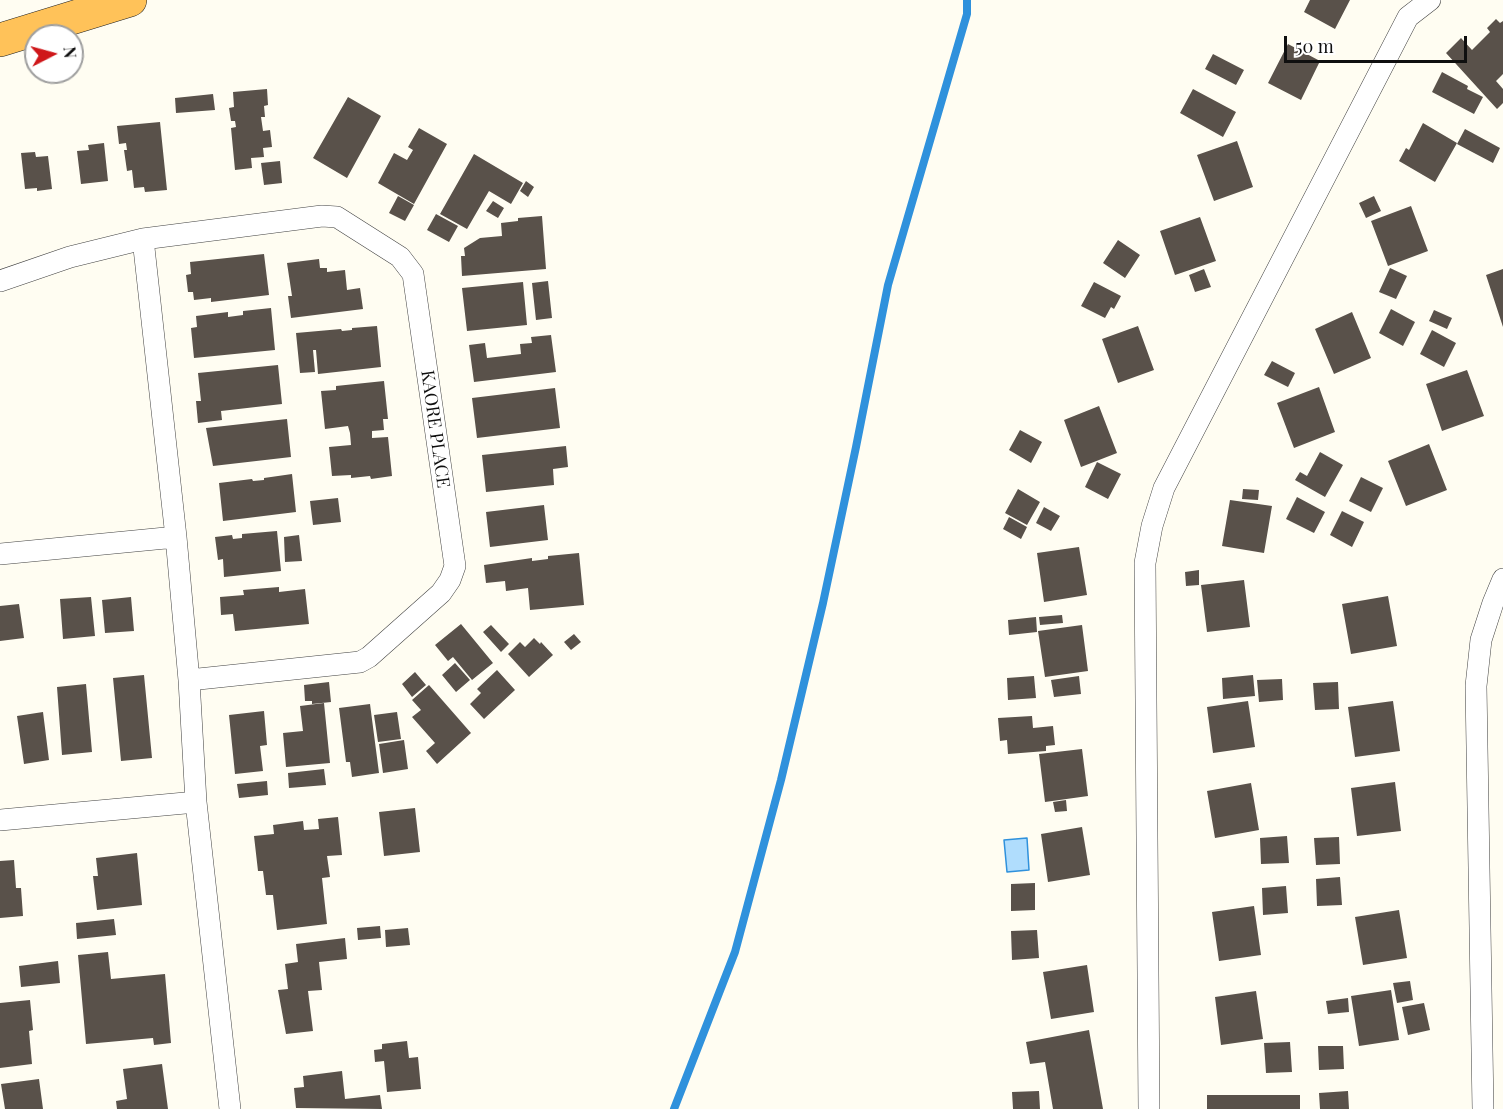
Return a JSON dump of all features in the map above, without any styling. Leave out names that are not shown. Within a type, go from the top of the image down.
[{"type":"highway","points":[[0,40],[130,0]]},
{"type":"street","points":[[1149,1109],[1145,563],[1152,526],[1164,488],[1408,17],[1430,0]]},
{"type":"street","name":"KAORE PLACE","points":[[0,281],[70,257],[143,239],[322,216],[337,217],[400,257],[413,274],[455,566],[450,580],[441,592],[369,657],[360,662],[189,680]]},
{"type":"street","points":[[143,239],[176,537],[189,680],[196,802],[230,1109]]},
{"type":"street","points":[[0,554],[176,537]]},
{"type":"street","points":[[1483,1109],[1476,686],[1481,640],[1503,579]]},
{"type":"street","points":[[0,820],[196,802]]},
{"type":"water","points":[[1027,838],[1029,870],[1007,872],[1004,840]]},
{"type":"building","points":[[1310,0],[1350,0],[1335,29],[1304,12]]},
{"type":"building","points":[[1496,19],[1500,23],[1503,21],[1503,74],[1496,81],[1503,89],[1503,103],[1497,109],[1446,53],[1461,38],[1472,50],[1490,32],[1487,28]]},
{"type":"building","points":[[1288,44],[1320,61],[1301,100],[1268,83]]},
{"type":"building","points":[[1213,54],[1244,70],[1236,85],[1205,69]]},
{"type":"building","points":[[1442,72],[1483,97],[1474,114],[1432,92]]},
{"type":"building","points":[[267,89],[268,105],[264,106],[265,117],[261,117],[263,131],[270,130],[272,147],[263,148],[264,157],[251,158],[252,168],[235,170],[231,128],[236,127],[235,121],[231,121],[229,108],[234,107],[233,92]]},
{"type":"building","points":[[1193,89],[1236,112],[1223,137],[1180,113]]},
{"type":"building","points":[[213,94],[215,110],[176,113],[175,98]]},
{"type":"building","points":[[348,97],[381,116],[347,178],[313,158]]},
{"type":"building","points":[[160,122],[167,190],[145,192],[144,187],[134,188],[132,170],[127,171],[124,150],[127,150],[126,143],[119,144],[117,126]]},
{"type":"building","points":[[1423,123],[1457,143],[1435,182],[1399,161],[1406,148],[1409,150]]},
{"type":"building","points":[[419,128],[447,144],[414,204],[378,183],[394,153],[407,160],[413,150],[408,147]]},
{"type":"building","points":[[1465,129],[1500,148],[1493,163],[1457,144]]},
{"type":"building","points":[[1237,141],[1253,187],[1214,201],[1197,155]]},
{"type":"building","points":[[104,143],[108,181],[81,184],[77,151],[89,150],[88,145]]},
{"type":"building","points":[[35,152],[36,157],[48,156],[52,189],[37,191],[37,188],[25,189],[21,153]]},
{"type":"building","points":[[474,154],[523,183],[511,204],[489,191],[467,229],[440,214]]},
{"type":"building","points":[[280,161],[282,183],[264,185],[261,163]]},
{"type":"building","points":[[526,181],[534,187],[528,197],[520,191]]},
{"type":"building","points":[[398,196],[414,205],[405,221],[389,213]]},
{"type":"building","points":[[1374,196],[1381,211],[1366,218],[1359,203]]},
{"type":"building","points":[[493,201],[504,208],[498,218],[486,211]]},
{"type":"building","points":[[1411,206],[1428,251],[1388,266],[1371,221]]},
{"type":"building","points":[[436,214],[458,226],[449,242],[427,230]]},
{"type":"building","points":[[542,216],[546,269],[462,276],[461,256],[465,256],[464,248],[480,238],[502,236],[501,223],[518,221],[518,218]]},
{"type":"building","points":[[1200,217],[1216,261],[1175,275],[1160,231]]},
{"type":"building","points":[[1118,240],[1140,255],[1125,278],[1103,263]]},
{"type":"building","points":[[264,254],[269,295],[211,302],[211,298],[194,300],[193,292],[188,292],[186,275],[191,274],[190,262]]},
{"type":"building","points":[[319,259],[320,268],[327,268],[327,272],[345,270],[347,290],[360,288],[363,309],[291,318],[288,296],[292,296],[287,263]]},
{"type":"building","points":[[1390,268],[1407,276],[1396,299],[1379,292]]},
{"type":"building","points":[[1204,269],[1211,287],[1195,292],[1189,275]]},
{"type":"building","points":[[1503,269],[1503,327],[1486,275]]},
{"type":"building","points":[[548,281],[552,318],[536,320],[532,283]]},
{"type":"building","points":[[523,282],[527,325],[467,331],[462,288]]},
{"type":"building","points":[[1094,282],[1121,296],[1114,309],[1111,307],[1105,318],[1081,306]]},
{"type":"building","points":[[271,308],[275,350],[194,358],[191,328],[197,327],[196,316],[228,312],[228,317],[243,315],[243,311]]},
{"type":"building","points":[[1391,309],[1415,322],[1403,346],[1379,333]]},
{"type":"building","points":[[1434,310],[1452,318],[1447,329],[1429,321]]},
{"type":"building","points":[[1352,312],[1371,358],[1334,374],[1315,329]]},
{"type":"building","points":[[377,326],[381,367],[318,374],[316,350],[313,350],[315,372],[300,373],[296,333],[341,329],[342,331]]},
{"type":"building","points":[[1138,326],[1154,370],[1118,383],[1102,339]]},
{"type":"building","points":[[1432,330],[1456,343],[1444,367],[1420,354]]},
{"type":"building","points":[[551,335],[556,372],[474,382],[469,345],[485,343],[487,358],[521,354],[520,344],[532,343],[531,337]]},
{"type":"building","points":[[1272,361],[1295,373],[1288,387],[1264,375]]},
{"type":"building","points":[[278,365],[282,404],[221,411],[222,420],[198,423],[196,401],[201,401],[198,373]]},
{"type":"building","points":[[1467,370],[1484,416],[1442,431],[1426,384]]},
{"type":"building","points":[[384,381],[388,419],[383,419],[384,430],[372,431],[372,438],[388,437],[392,476],[371,479],[370,476],[351,478],[351,475],[332,476],[329,447],[351,445],[350,433],[348,426],[325,429],[321,391],[336,390],[336,386]]},
{"type":"building","points":[[1319,387],[1335,432],[1294,448],[1277,403]]},
{"type":"building","points":[[555,388],[560,428],[477,438],[472,398]]},
{"type":"building","points":[[1099,406],[1117,453],[1081,467],[1064,420]]},
{"type":"building","points":[[287,419],[291,457],[213,466],[206,428]]},
{"type":"building","points":[[1020,430],[1042,442],[1031,463],[1009,450]]},
{"type":"building","points":[[1429,444],[1447,490],[1406,506],[1388,461]]},
{"type":"building","points":[[566,446],[568,467],[553,469],[554,485],[486,492],[482,455]]},
{"type":"building","points":[[1320,452],[1343,465],[1325,497],[1295,480],[1300,472],[1307,476]]},
{"type":"building","points":[[1097,462],[1121,474],[1108,499],[1085,487]]},
{"type":"building","points":[[292,474],[296,512],[223,521],[219,483],[264,480],[264,478]]},
{"type":"building","points":[[1361,477],[1383,488],[1371,512],[1349,501]]},
{"type":"building","points":[[1018,489],[1040,502],[1027,525],[1005,513]]},
{"type":"building","points":[[1243,489],[1259,490],[1258,500],[1242,499]]},
{"type":"building","points":[[1297,497],[1325,512],[1314,533],[1286,519]]},
{"type":"building","points":[[338,498],[341,522],[313,525],[310,501]]},
{"type":"building","points":[[1230,500],[1272,506],[1264,553],[1222,546]]},
{"type":"building","points":[[544,505],[548,540],[490,547],[486,512]]},
{"type":"building","points":[[1044,507],[1060,516],[1051,531],[1036,523]]},
{"type":"building","points":[[1342,511],[1364,522],[1352,547],[1330,535]]},
{"type":"building","points":[[1009,517],[1027,527],[1021,539],[1003,529]]},
{"type":"building","points":[[277,531],[281,571],[224,577],[223,559],[218,560],[215,537],[232,535],[233,539],[242,538],[242,534]]},
{"type":"building","points":[[299,535],[302,561],[285,562],[284,537]]},
{"type":"building","points":[[1079,547],[1087,595],[1044,602],[1037,553]]},
{"type":"building","points":[[579,553],[584,605],[530,610],[528,588],[506,591],[505,581],[486,583],[484,565],[532,558],[532,561],[548,559],[548,556]]},
{"type":"building","points":[[1199,570],[1199,585],[1186,586],[1185,572]]},
{"type":"building","points":[[1244,580],[1250,627],[1207,632],[1201,585]]},
{"type":"building","points":[[279,587],[279,592],[305,589],[309,624],[235,631],[233,614],[221,615],[220,597],[244,595],[243,590]]},
{"type":"building","points":[[1388,596],[1397,646],[1351,654],[1342,604]]},
{"type":"building","points":[[91,597],[95,636],[63,639],[60,599]]},
{"type":"building","points":[[131,597],[134,631],[105,633],[102,600]]},
{"type":"building","points":[[19,604],[24,638],[0,641],[0,606]]},
{"type":"building","points":[[1062,615],[1063,623],[1040,625],[1039,617]]},
{"type":"building","points":[[1036,617],[1037,632],[1009,635],[1008,620]]},
{"type":"building","points":[[461,624],[493,663],[472,680],[453,657],[448,661],[435,645]]},
{"type":"building","points":[[491,625],[509,644],[501,652],[483,632]]},
{"type":"building","points":[[1082,625],[1088,671],[1045,677],[1038,631]]},
{"type":"building","points":[[574,634],[581,642],[571,650],[564,642]]},
{"type":"building","points":[[534,638],[553,655],[529,677],[508,654],[520,642],[525,647]]},
{"type":"building","points":[[455,663],[470,680],[456,692],[442,675]]},
{"type":"building","points":[[497,670],[515,690],[484,719],[470,704],[481,693],[477,689]]},
{"type":"building","points":[[415,672],[426,685],[412,697],[402,684]]},
{"type":"building","points":[[144,675],[152,758],[121,761],[113,678]]},
{"type":"building","points":[[1253,675],[1255,696],[1223,699],[1222,678]]},
{"type":"building","points":[[1034,676],[1036,698],[1008,700],[1007,678]]},
{"type":"building","points":[[1079,676],[1081,694],[1054,697],[1051,680]]},
{"type":"building","points":[[1282,679],[1283,700],[1259,702],[1257,680]]},
{"type":"building","points":[[329,682],[331,702],[312,704],[312,701],[305,701],[304,685]]},
{"type":"building","points":[[1338,682],[1339,709],[1315,710],[1313,683]]},
{"type":"building","points":[[86,684],[92,752],[62,755],[57,687]]},
{"type":"building","points":[[429,685],[471,733],[437,764],[426,751],[435,743],[412,717],[421,710],[412,700]]},
{"type":"building","points":[[1248,701],[1255,747],[1213,753],[1207,707]]},
{"type":"building","points":[[1393,701],[1400,751],[1355,757],[1348,707]]},
{"type":"building","points":[[324,703],[330,763],[286,767],[283,733],[303,731],[300,706]]},
{"type":"building","points":[[370,704],[379,773],[352,777],[350,762],[346,762],[339,708]]},
{"type":"building","points":[[264,711],[267,745],[260,746],[263,771],[235,774],[229,715]]},
{"type":"building","points":[[43,712],[49,760],[24,764],[17,716]]},
{"type":"building","points":[[397,712],[401,739],[378,742],[374,715]]},
{"type":"building","points":[[1032,716],[1033,728],[1053,726],[1055,745],[1046,746],[1046,751],[1008,754],[1007,740],[1000,741],[998,718]]},
{"type":"building","points":[[404,740],[408,769],[383,773],[379,744]]},
{"type":"building","points":[[1082,749],[1088,796],[1045,802],[1039,754]]},
{"type":"building","points":[[324,769],[326,785],[289,788],[288,773]]},
{"type":"building","points":[[267,781],[268,795],[239,798],[237,784]]},
{"type":"building","points":[[1395,782],[1401,831],[1357,836],[1351,788]]},
{"type":"building","points":[[1251,783],[1259,830],[1215,838],[1207,791]]},
{"type":"building","points":[[1066,800],[1067,811],[1055,812],[1053,802]]},
{"type":"building","points":[[415,808],[420,852],[384,856],[379,812]]},
{"type":"building","points":[[338,817],[342,855],[327,856],[330,877],[322,878],[327,924],[277,930],[273,895],[266,895],[263,871],[258,871],[254,836],[274,834],[273,825],[303,821],[304,830],[319,829],[318,819]]},
{"type":"building","points":[[1082,827],[1090,875],[1048,882],[1041,834]]},
{"type":"building","points":[[1287,836],[1289,863],[1261,864],[1260,838]]},
{"type":"building","points":[[1339,837],[1340,864],[1316,865],[1314,838]]},
{"type":"building","points":[[137,853],[142,905],[97,910],[93,876],[98,876],[96,858]]},
{"type":"building","points":[[14,860],[16,888],[21,888],[23,916],[0,918],[0,861]]},
{"type":"building","points":[[1340,877],[1342,905],[1317,906],[1316,879]]},
{"type":"building","points":[[1035,883],[1035,910],[1011,911],[1011,884]]},
{"type":"building","points":[[1286,886],[1288,913],[1263,915],[1262,888]]},
{"type":"building","points":[[1254,906],[1261,955],[1219,961],[1212,912]]},
{"type":"building","points":[[1399,910],[1407,958],[1363,965],[1355,917]]},
{"type":"building","points":[[114,919],[116,935],[77,939],[76,923]]},
{"type":"building","points":[[380,926],[381,938],[358,940],[357,928]]},
{"type":"building","points":[[408,928],[410,945],[386,947],[385,930]]},
{"type":"building","points":[[1037,930],[1039,958],[1012,960],[1011,931]]},
{"type":"building","points":[[345,938],[347,959],[319,962],[322,990],[308,991],[313,1031],[286,1034],[278,990],[288,989],[285,964],[298,962],[296,944]]},
{"type":"building","points":[[108,952],[111,979],[165,974],[171,1043],[154,1045],[153,1038],[86,1044],[78,955]]},
{"type":"building","points":[[58,961],[60,983],[21,987],[19,966]]},
{"type":"building","points":[[1087,965],[1094,1012],[1051,1019],[1043,972]]},
{"type":"building","points":[[1410,981],[1413,1000],[1397,1003],[1393,983]]},
{"type":"building","points":[[1391,990],[1399,1040],[1359,1046],[1351,996]]},
{"type":"building","points":[[1256,991],[1263,1039],[1221,1045],[1215,997]]},
{"type":"building","points":[[1348,998],[1349,1012],[1328,1014],[1326,1001]]},
{"type":"building","points":[[30,1000],[33,1030],[29,1031],[32,1064],[0,1068],[0,1003]]},
{"type":"building","points":[[1424,1003],[1430,1030],[1408,1035],[1402,1007]]},
{"type":"building","points":[[1089,1030],[1103,1109],[1053,1109],[1045,1062],[1030,1064],[1026,1042]]},
{"type":"building","points":[[407,1041],[409,1058],[418,1057],[421,1089],[387,1092],[384,1061],[375,1062],[374,1050],[382,1049],[382,1044]]},
{"type":"building","points":[[1290,1042],[1292,1072],[1266,1073],[1264,1043]]},
{"type":"building","points":[[1318,1046],[1343,1046],[1344,1069],[1319,1070]]},
{"type":"building","points":[[162,1064],[168,1109],[117,1109],[116,1101],[127,1099],[123,1069]]},
{"type":"building","points":[[342,1071],[345,1099],[380,1095],[382,1109],[296,1108],[294,1088],[304,1087],[303,1076]]},
{"type":"building","points":[[39,1079],[43,1109],[5,1109],[1,1084]]},
{"type":"building","points":[[1039,1091],[1040,1109],[1013,1109],[1012,1092]]},
{"type":"building","points":[[1348,1091],[1349,1109],[1320,1109],[1319,1093]]},
{"type":"building","points":[[1207,1095],[1300,1095],[1300,1109],[1207,1109]]},
{"type":"waterway","points":[[674,1109],[735,952],[781,780],[823,603],[888,285],[967,14],[967,0]]}]
